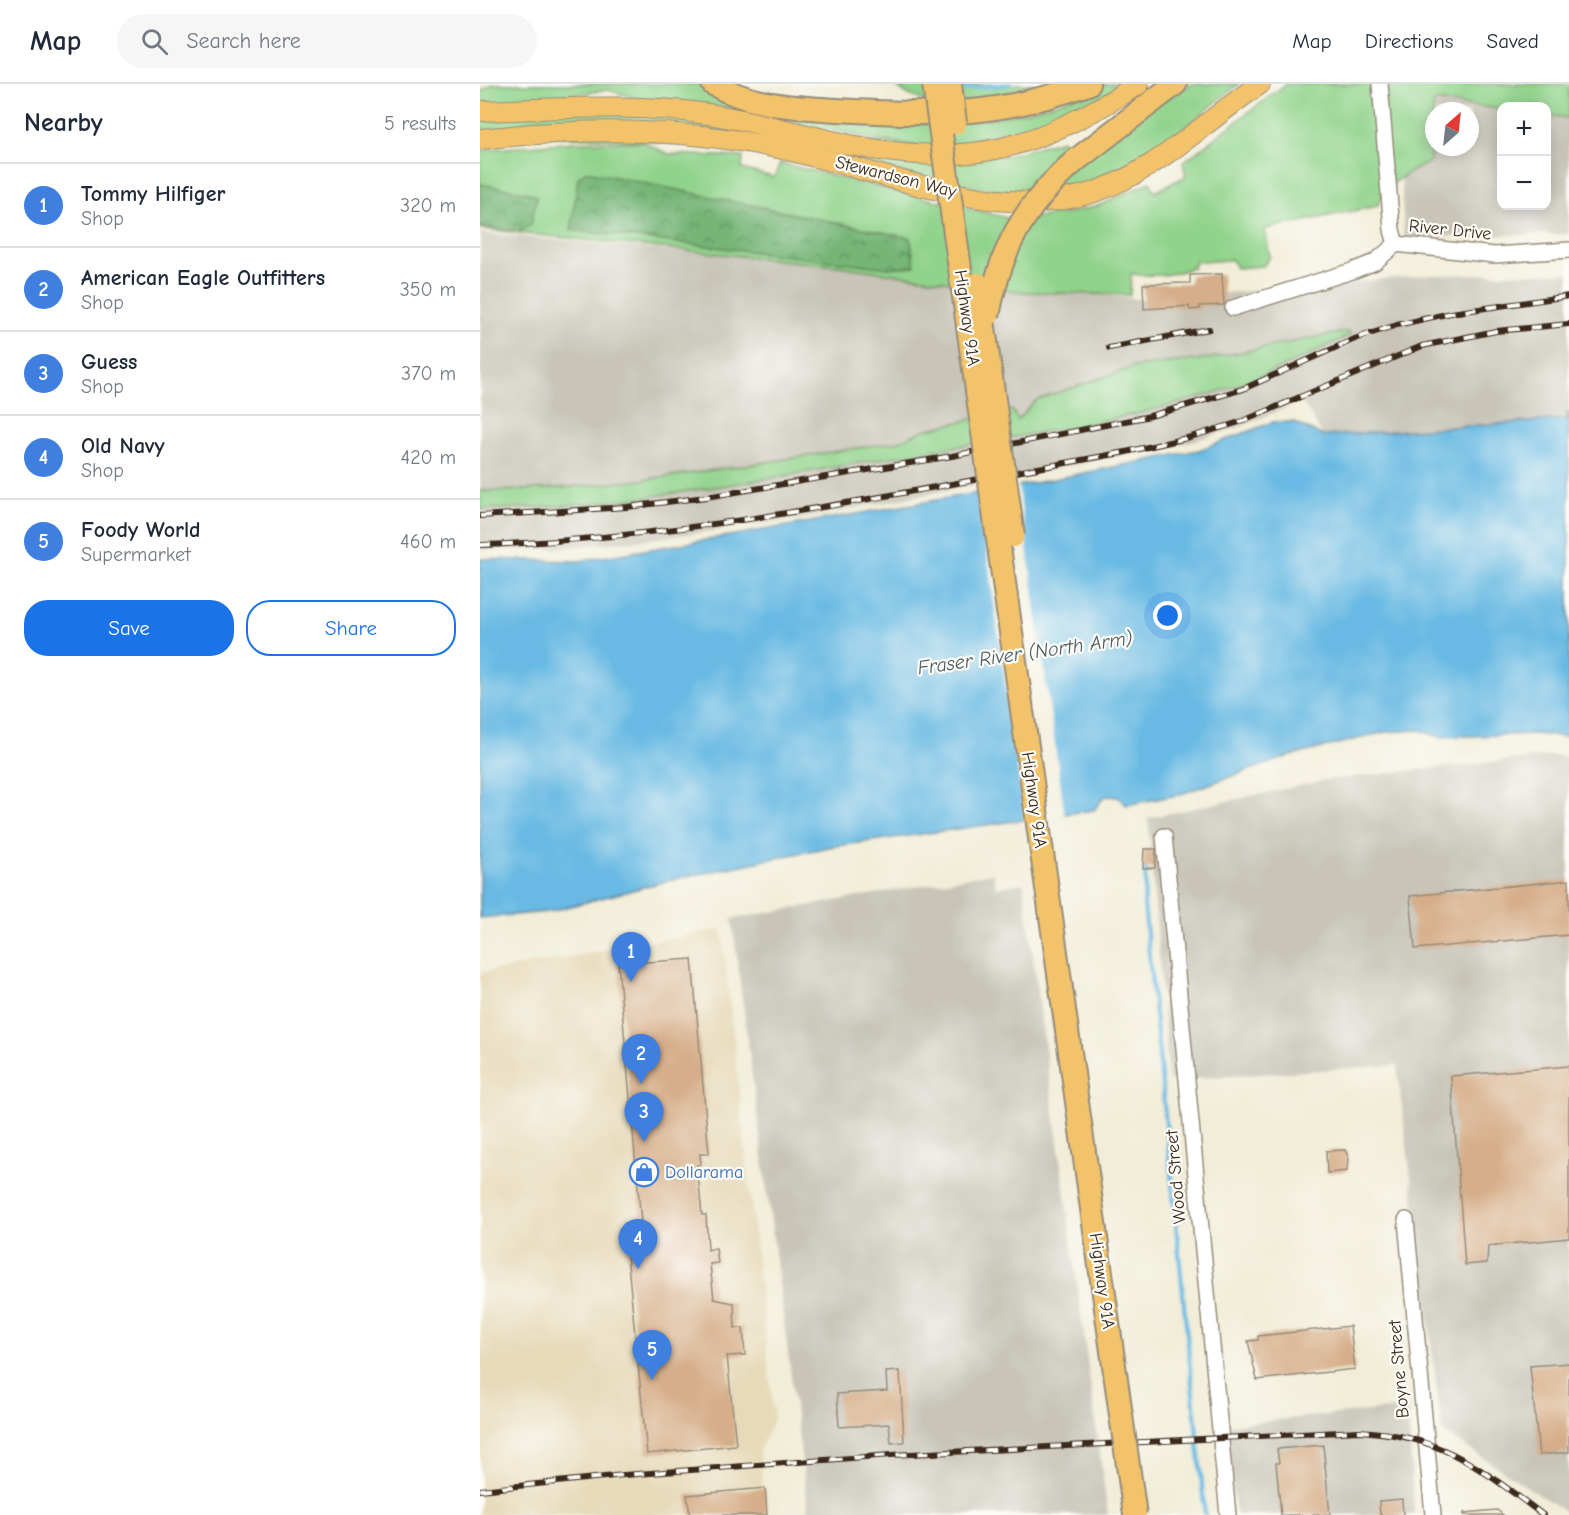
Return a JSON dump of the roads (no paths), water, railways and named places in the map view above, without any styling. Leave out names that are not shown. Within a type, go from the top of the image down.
[{"type":"highway","points":[[713,84],[744,98],[789,106],[930,114],[981,111],[1046,99],[1088,84]]},
{"type":"highway","name":"Highway 91A","points":[[934,84],[1135,1515]]},
{"type":"highway","name":"Highway 91A","points":[[950,84],[1150,1515]]},
{"type":"highway","points":[[981,111],[1060,84]]},
{"type":"highway","points":[[985,331],[997,274],[1011,237],[1042,192],[1075,161],[1175,84]]},
{"type":"main road","name":"Stewardson Way","points":[[480,111],[619,108],[684,111],[733,118],[886,151],[913,155],[954,155],[1018,144],[1059,130],[1139,84]]},
{"type":"main road","name":"Stewardson Way","points":[[480,139],[601,130],[716,137],[779,148],[954,192],[1040,202],[1080,196],[1129,178],[1153,164],[1260,84]]},
{"type":"street","points":[[1380,84],[1392,230],[1396,244]]},
{"type":"street","name":"River Drive","points":[[1233,308],[1375,262],[1396,244],[1494,255],[1569,250]]},
{"type":"street","name":"Wood Street","points":[[1164,836],[1228,1515]]},
{"type":"street","name":"Boyne Street","points":[[1406,1220],[1433,1515]]},
{"type":"water","name":"Fraser River (North Arm)","points":[[1567,412],[1569,412],[1569,737],[1535,734],[1440,737],[1420,730],[1385,732],[1287,757],[1178,795],[1126,805],[1118,797],[1105,796],[1094,810],[829,847],[675,879],[548,912],[480,918],[480,559],[579,561],[729,536],[1034,483],[1199,450],[1273,422],[1293,422],[1323,436],[1568,419]]},
{"type":"waterway","points":[[964,89],[1010,84]]},
{"type":"waterway","points":[[1146,868],[1144,904],[1205,1515]]},
{"type":"railway","points":[[480,516],[627,507],[706,497],[952,456],[1150,416],[1243,389],[1357,338],[1397,325],[1451,313],[1569,296]]},
{"type":"railway","points":[[480,545],[562,541],[724,523],[1126,452],[1187,438],[1243,421],[1422,346],[1496,331],[1569,324]]},
{"type":"railway","points":[[1109,348],[1209,329]]},
{"type":"railway","points":[[480,1490],[624,1475],[891,1455],[1359,1431],[1413,1439],[1437,1447],[1479,1469],[1543,1515]]},
{"type":"place","name":"Tommy Hilfiger","points":[[631,982]]},
{"type":"place","name":"American Eagle Outfitters","points":[[641,1084]]},
{"type":"place","name":"Guess","points":[[644,1142]]},
{"type":"place","name":"Dollarama","points":[[644,1172]]},
{"type":"place","name":"Old Navy","points":[[638,1269]]},
{"type":"place","name":"Foody World","points":[[652,1380]]}]
